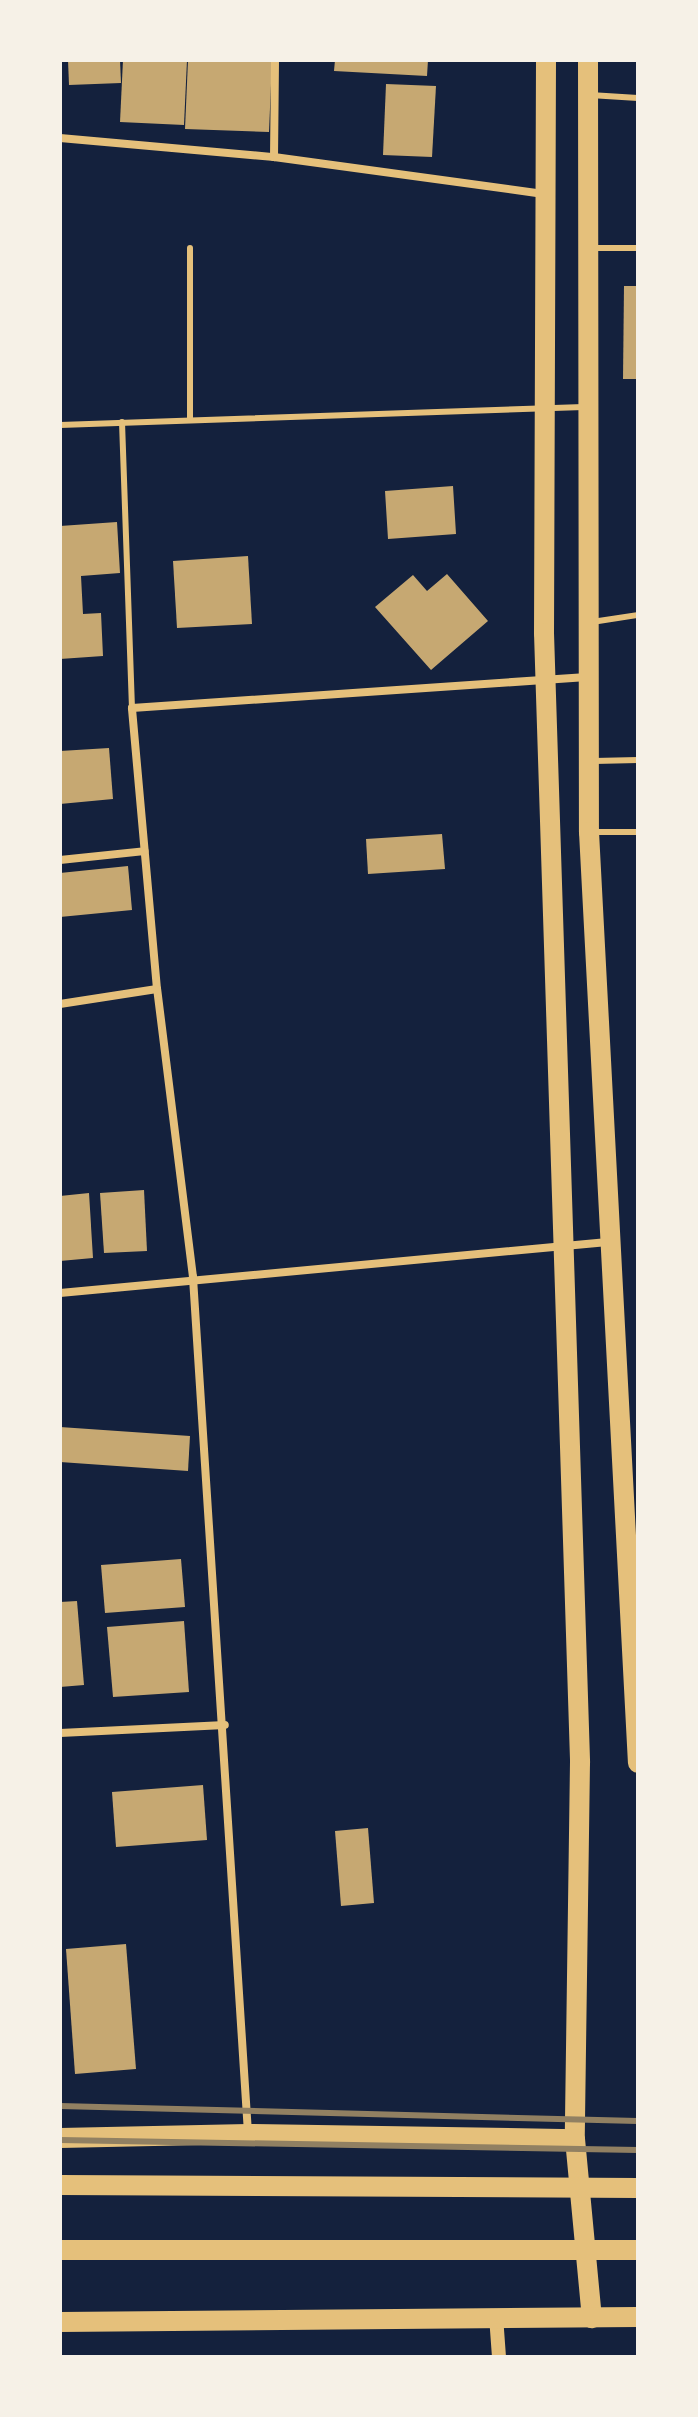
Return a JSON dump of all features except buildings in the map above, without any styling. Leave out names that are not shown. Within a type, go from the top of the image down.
[{"type":"main road","points":[[546,60],[545,679],[566,1244],[580,1762],[575,2139],[592,2318]]},
{"type":"main road","points":[[588,60],[586,407],[589,832],[608,1242],[630,1482],[638,1763]]},
{"type":"main road","points":[[60,2138],[248,2134],[575,2139]]},
{"type":"main road","points":[[60,2185],[638,2188]]},
{"type":"main road","points":[[60,2250],[638,2250]]},
{"type":"main road","points":[[60,2322],[638,2317]]},
{"type":"street","points":[[274,157],[275,60]]},
{"type":"street","points":[[60,138],[274,157],[545,194]]},
{"type":"street","points":[[248,2134],[225,1725],[193,1277],[157,989],[132,708],[588,676]]},
{"type":"street","points":[[60,860],[145,851]]},
{"type":"street","points":[[60,1004],[157,989]]},
{"type":"street","points":[[60,1293],[193,1277],[608,1242]]},
{"type":"street","points":[[60,1733],[225,1725]]},
{"type":"street","points":[[496,2316],[499,2357]]},
{"type":"lane","points":[[587,94],[638,98]]},
{"type":"lane","points":[[190,248],[190,418]]},
{"type":"lane","points":[[587,248],[638,248]]},
{"type":"lane","points":[[60,425],[190,418],[586,407]]},
{"type":"lane","points":[[122,422],[132,708]]},
{"type":"lane","points":[[589,622],[638,615]]},
{"type":"lane","points":[[588,761],[638,760]]},
{"type":"lane","points":[[589,832],[638,832]]},
{"type":"railway","points":[[60,2106],[638,2121]]},
{"type":"railway","points":[[60,2140],[638,2150]]}]
